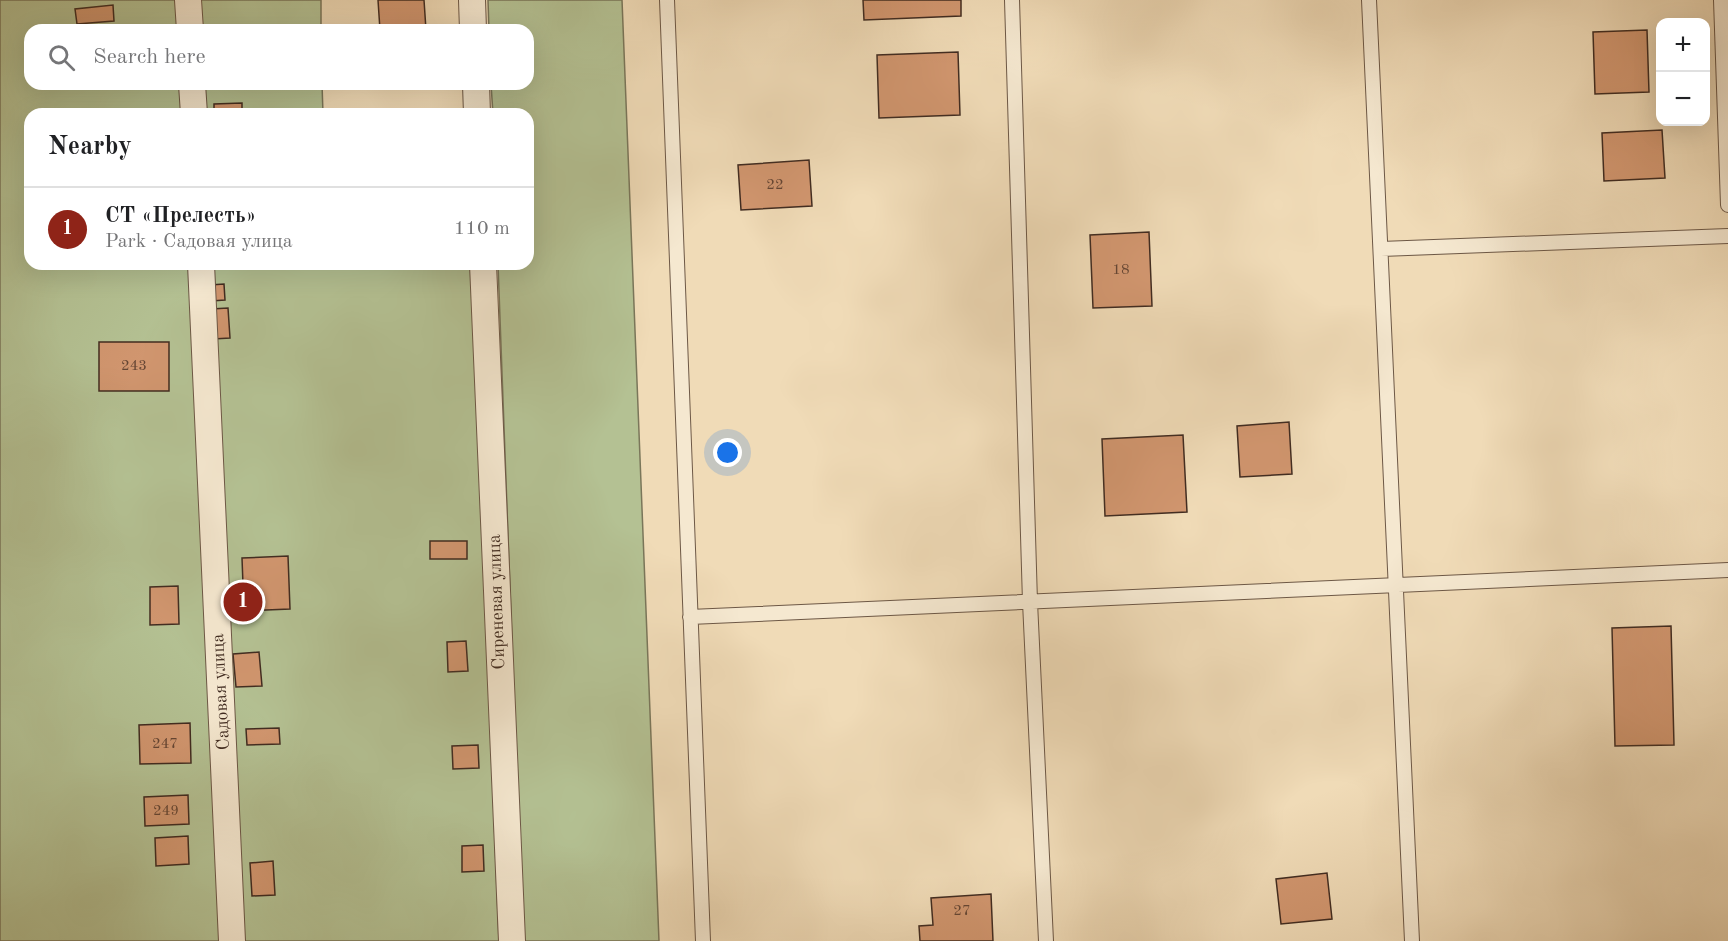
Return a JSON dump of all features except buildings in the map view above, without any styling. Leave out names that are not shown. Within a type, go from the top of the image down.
[{"type":"street","points":[[189,0],[190,24]]},
{"type":"street","points":[[472,0],[473,24]]},
{"type":"street","points":[[192,90],[194,108]]},
{"type":"street","points":[[476,90],[477,108]]},
{"type":"street","name":"Садовая улица","points":[[201,270],[232,941]]},
{"type":"street","name":"Сиреневая улица","points":[[483,270],[512,941]]},
{"type":"lane","points":[[667,0],[703,941]]},
{"type":"lane","points":[[1012,0],[1030,602],[1046,941]]},
{"type":"lane","points":[[1369,0],[1398,585],[1412,941]]},
{"type":"lane","points":[[1721,0],[1728,205]]},
{"type":"lane","points":[[1381,249],[1728,237]]},
{"type":"lane","points":[[690,617],[1728,570]]},
{"type":"green space","points":[[0,0],[321,0],[321,24],[24,24],[24,90],[322,90],[323,108],[24,108],[24,270],[472,270],[499,941],[0,941]]},
{"type":"green space","points":[[488,0],[622,0],[659,941],[523,941],[498,270],[534,270],[534,108],[493,108],[491,90],[534,90],[534,24],[489,24]]},
{"type":"place","name":"СТ «Прелесть»","points":[[243,602]]}]
